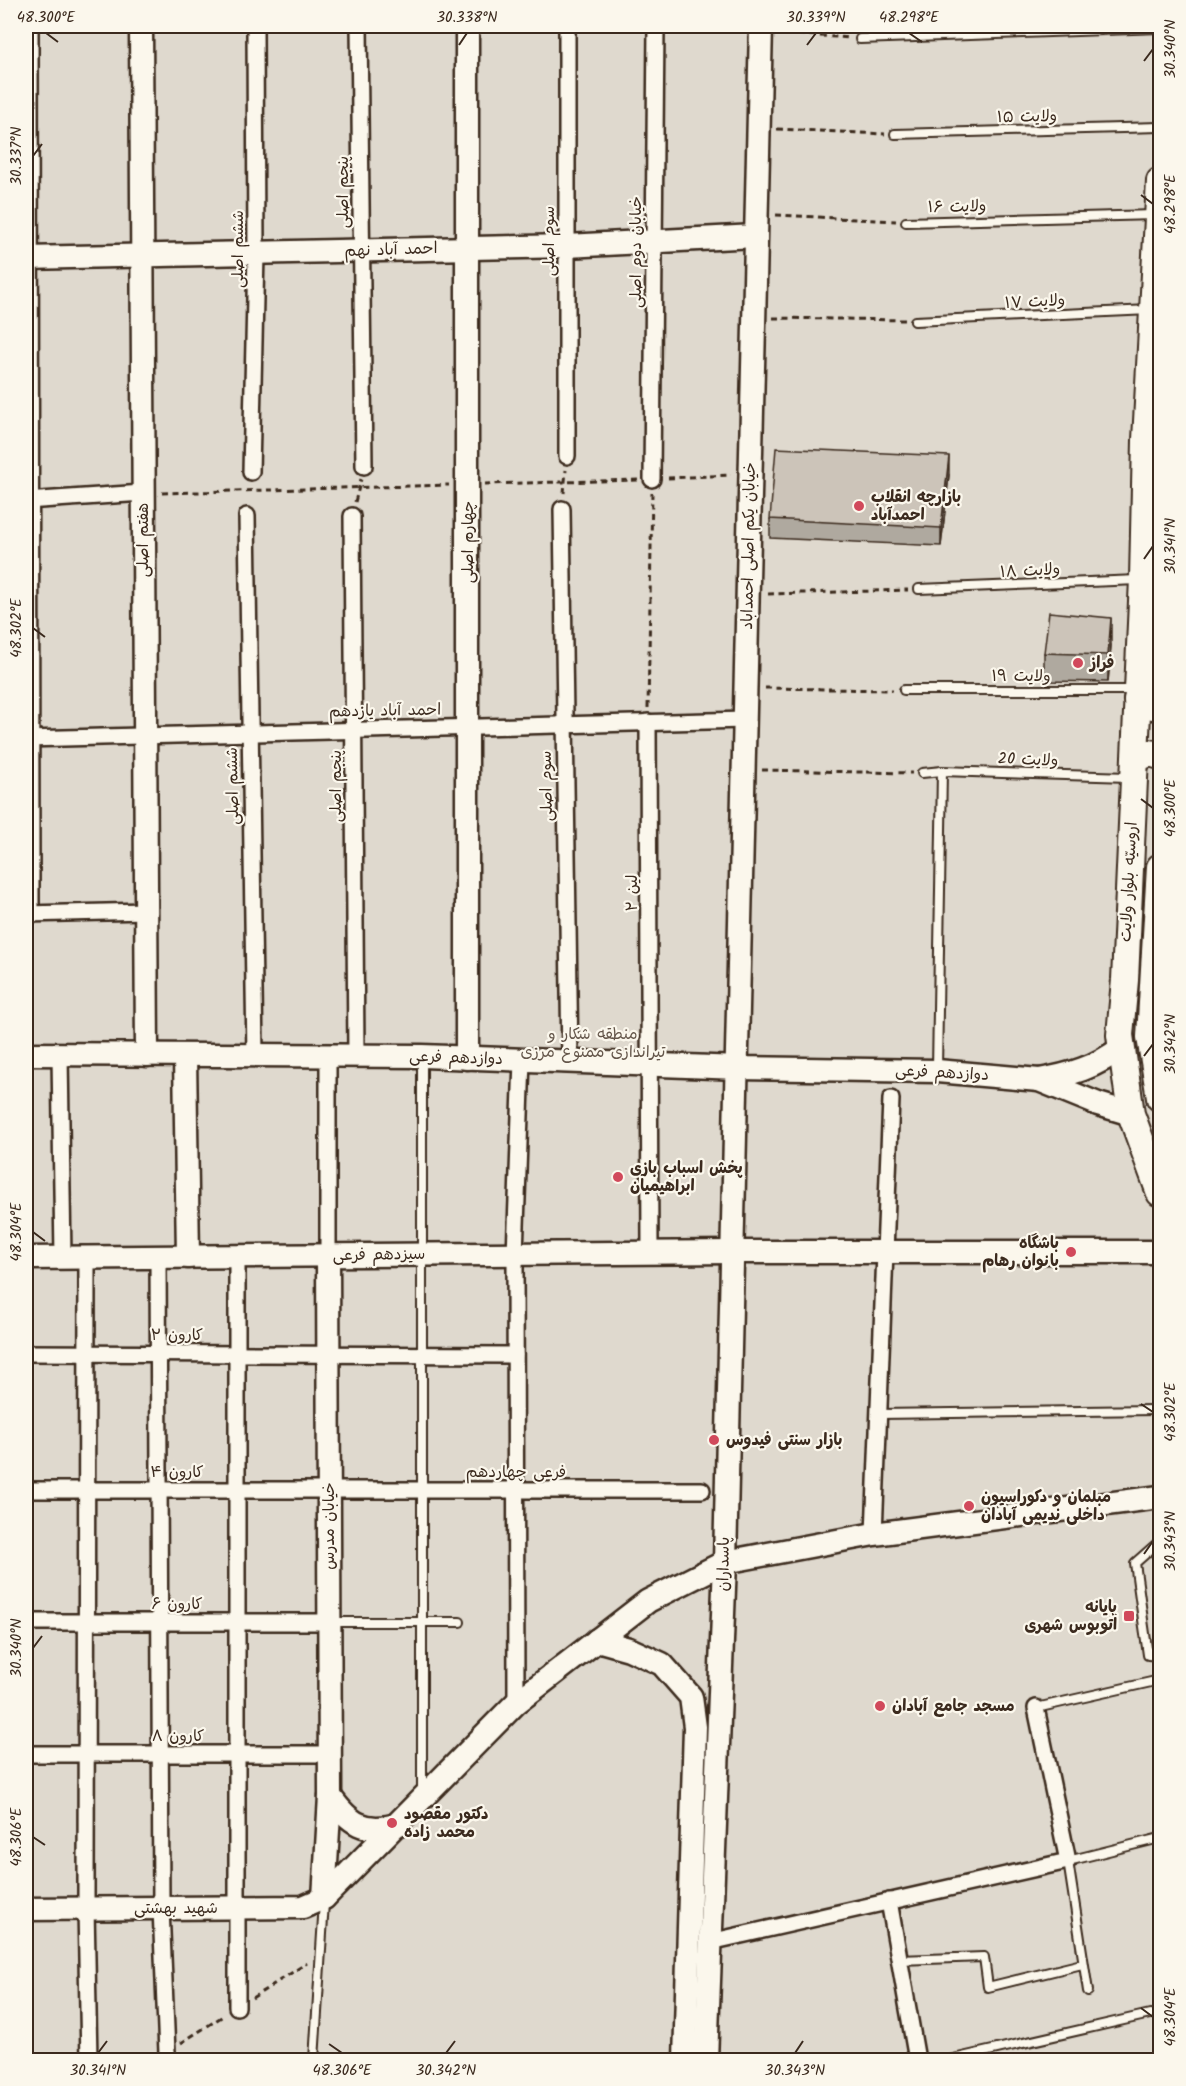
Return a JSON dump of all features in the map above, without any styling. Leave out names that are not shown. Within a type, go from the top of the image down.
[{"type":"main road","name":"اروسیّه بلوار ولایت","points":[[1161,181],[1146,440],[1143,579],[1145,698],[1134,768],[1120,1035],[1131,1114],[1161,1193]]},
{"type":"main road","points":[[1134,768],[1150,753],[1161,756]]},
{"type":"main road","name":"اروسیّه بلوار ولایت","points":[[1161,867],[1159,957],[1150,1037],[1161,1098]]},
{"type":"main road","points":[[1131,1114],[1161,1130]]},
{"type":"street","points":[[30,26],[28,914],[146,911]]},
{"type":"street","name":"هفتم اصلی","points":[[141,26],[147,1055]]},
{"type":"street","name":"ششم اصلی","points":[[251,472],[256,254],[255,26]]},
{"type":"street","name":"پنجم اصلی","points":[[359,26],[364,466]]},
{"type":"street","name":"چهارم اصلی","points":[[467,26],[469,248],[467,1058]]},
{"type":"street","name":"سوم اصلی","points":[[567,26],[567,456]]},
{"type":"street","name":"خیابان دوم اصلی","points":[[652,479],[656,26]]},
{"type":"street","name":"خیابان یکم اصلی احمداباد","points":[[739,1068],[746,770],[745,688],[761,26]]},
{"type":"street","name":"احمد آباد نهم","points":[[28,258],[142,258],[567,246],[755,236]]},
{"type":"street","points":[[28,501],[143,493]]},
{"type":"street","name":"سوم اصلی","points":[[562,509],[570,1062]]},
{"type":"street","name":"ششم اصلی","points":[[248,516],[255,1056]]},
{"type":"street","name":"پنجم اصلی","points":[[352,516],[356,1056]]},
{"type":"street","name":"احمد آباد یازدهم","points":[[28,739],[745,720]]},
{"type":"street","name":"لین ۲","points":[[648,722],[651,1253]]},
{"type":"street","points":[[1039,1080],[1101,1064],[1122,1047]]},
{"type":"street","name":"دوازدهم فرعی","points":[[26,1053],[422,1056],[739,1068],[937,1071],[1039,1080],[1098,1104],[1131,1114]]},
{"type":"street","points":[[60,1055],[63,1258]]},
{"type":"street","points":[[328,1055],[328,1256]]},
{"type":"street","points":[[185,1056],[188,1257]]},
{"type":"street","points":[[516,1703],[515,1254],[522,1060]]},
{"type":"street","name":"پاسداران","points":[[706,2061],[725,1562],[739,1068]]},
{"type":"street","points":[[874,1534],[891,1099]]},
{"type":"street","name":"سیزدهم فرعی","points":[[26,1258],[733,1252],[1161,1252]]},
{"type":"street","points":[[237,1256],[237,2007]]},
{"type":"street","name":"خیابان مدرس","points":[[324,1898],[330,1796],[328,1256]]},
{"type":"street","points":[[158,1257],[161,1908],[167,2053]]},
{"type":"street","points":[[87,1258],[86,1908],[89,2061]]},
{"type":"street","name":"کارون ۲","points":[[26,1353],[515,1355]]},
{"type":"street","name":"کارون ۴","points":[[26,1490],[329,1490]]},
{"type":"street","name":"فرعی چهاردهم","points":[[329,1490],[702,1490]]},
{"type":"street","points":[[324,1898],[516,1703],[648,1601],[725,1562],[874,1534],[1161,1497]]},
{"type":"street","name":"کارون ۶","points":[[26,1622],[329,1622]]},
{"type":"street","points":[[597,1640],[629,1650],[662,1665],[691,1697],[695,1727],[685,2061]]},
{"type":"street","points":[[710,1942],[1068,1861],[1036,1708]]},
{"type":"street","name":"کارون ۸","points":[[26,1754],[330,1754]]},
{"type":"street","points":[[330,1796],[344,1816],[357,1824],[378,1828],[399,1824]]},
{"type":"street","name":"شهید بهشتی","points":[[26,1909],[303,1907],[324,1898]]},
{"type":"street","points":[[889,1901],[917,2061]]},
{"type":"lane","points":[[860,39],[1161,28]]},
{"type":"lane","name":"ولایت ۱۵","points":[[895,134],[1161,127]]},
{"type":"lane","name":"ولایت ۱۶","points":[[906,222],[1159,215]]},
{"type":"lane","name":"ولایت ۱۷","points":[[915,321],[1155,310]]},
{"type":"lane","name":"ولایت ۱۸","points":[[919,589],[1143,579]]},
{"type":"lane","name":"ولایت ۱۹","points":[[904,690],[1145,698]]},
{"type":"lane","name":"ولایت 20","points":[[922,773],[1134,768]]},
{"type":"lane","points":[[937,1071],[942,771]]},
{"type":"lane","points":[[422,1056],[422,1800]]},
{"type":"lane","points":[[879,1414],[1154,1410]]},
{"type":"lane","points":[[1161,1541],[1135,1563],[1148,1656],[1161,1656]]},
{"type":"lane","points":[[329,1622],[460,1622]]},
{"type":"lane","points":[[1036,1708],[1161,1680]]},
{"type":"lane","points":[[1088,1991],[1082,1964],[1068,1861],[1161,1838]]},
{"type":"lane","points":[[314,2061],[324,1898]]},
{"type":"lane","points":[[900,1960],[984,1957],[988,1987],[1082,1964]]},
{"type":"lane","points":[[949,2061],[1150,2014]]},
{"type":"path","points":[[786,34],[860,39]]},
{"type":"path","points":[[760,128],[895,134]]},
{"type":"path","name":"ولایت ۱۶","points":[[756,213],[906,222]]},
{"type":"path","points":[[754,317],[915,321]]},
{"type":"path","points":[[562,509],[567,456]]},
{"type":"path","points":[[352,516],[364,466]]},
{"type":"path","points":[[248,516],[251,472]]},
{"type":"path","points":[[648,722],[652,479]]},
{"type":"path","points":[[748,595],[919,589]]},
{"type":"path","points":[[745,688],[904,690]]},
{"type":"path","points":[[746,770],[922,773]]},
{"type":"green space","name":"منطقه شکار و تیراندازی ممنوع مرزی","points":[[26,26],[1160,26],[1160,2060],[26,2060]]},
{"type":"building","name":"بازارچه انقلاب احمدآباد","points":[[776,448],[949,456],[941,528],[770,519]]},
{"type":"building","points":[[1049,612],[1111,618],[1108,655],[1044,653]]},
{"type":"place","name":"بازارچه انقلاب احمدآباد","points":[[859,506]]},
{"type":"place","name":"فراز","points":[[1078,663]]},
{"type":"place","name":"پخش اسباب بازی ابراهیمیان","points":[[618,1177]]},
{"type":"place","name":"باشگاه بانوان رهام","points":[[1071,1252]]},
{"type":"place","name":"بازار سنتی فیدوس","points":[[714,1440]]},
{"type":"place","name":"مبلمان و دکوراسیون داخلی ندیمی آبادان","points":[[969,1506]]},
{"type":"place","name":"پایانه اتوبوس شهری","points":[[1129,1616]]},
{"type":"place","name":"مسجد جامع آبادان","points":[[880,1706]]},
{"type":"place","name":"دكتور مقصود محمد زاده","points":[[392,1823]]}]
